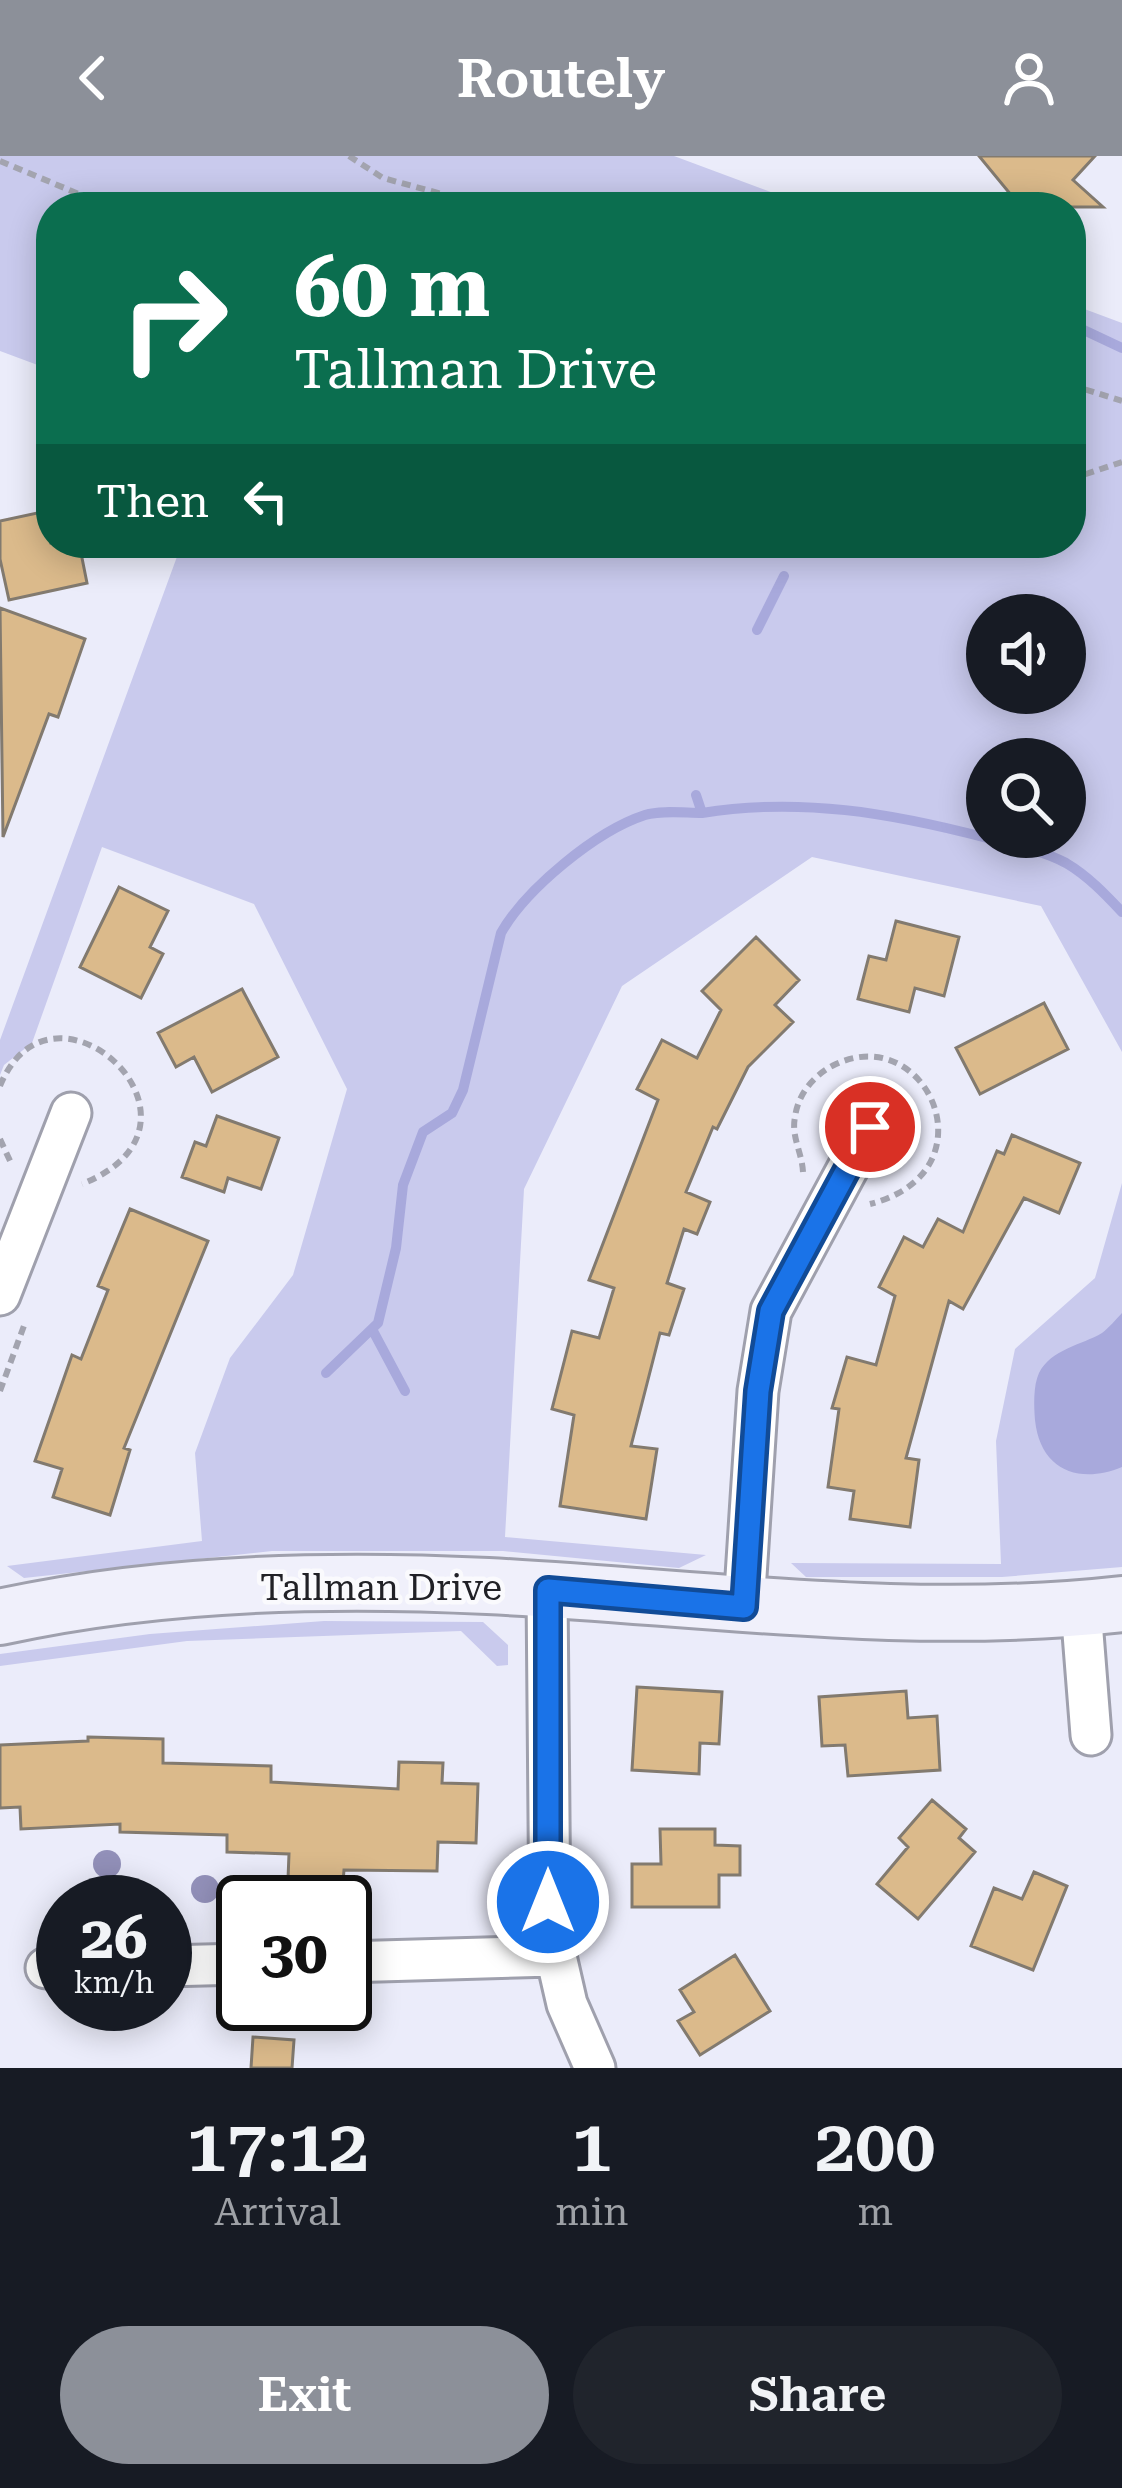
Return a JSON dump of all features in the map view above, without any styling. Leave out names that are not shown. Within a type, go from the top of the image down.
[{"type":"street","points":[[0,1295],[70,1113]]},
{"type":"street","points":[[744,1607],[758,1391],[771,1311],[870,1127]]},
{"type":"street","name":"Tallman Drive","points":[[0,1617],[290,1584],[548,1590],[744,1607],[964,1614],[1102,1606]]},
{"type":"street","points":[[548,1590],[548,1902],[553,1956],[567,2004],[596,2068]]},
{"type":"street","points":[[1090,1736],[1102,1606]]},
{"type":"street","points":[[372,1961],[553,1956]]},
{"type":"path","points":[[349,156],[382,178],[434,192]]},
{"type":"path","points":[[0,161],[74,192]]},
{"type":"path","points":[[1086,390],[1122,401]]},
{"type":"path","points":[[1086,474],[1122,462]]},
{"type":"shaded area","points":[[0,156],[674,156],[771,192],[36,192],[36,364],[0,351]]},
{"type":"shaded area","points":[[1086,310],[1122,323],[1122,1052],[1041,906],[812,857],[622,986],[524,1189],[505,1537],[706,1555],[679,1568],[503,1551],[272,1551],[24,1578],[7,1566],[202,1541],[195,1453],[230,1358],[293,1275],[347,1089],[254,904],[102,847],[32,1043],[4,1065],[0,1075],[0,1040],[177,558],[1086,558]]},
{"type":"shaded area","points":[[1122,1183],[1122,1567],[1002,1577],[806,1577],[791,1563],[1001,1564],[996,1441],[1015,1349],[1095,1278]]},
{"type":"shaded area","points":[[1122,1313],[1122,1467],[1091,1474],[1064,1469],[1053,1462],[1038,1437],[1037,1378],[1051,1358],[1102,1333]]},
{"type":"shaded area","points":[[324,1621],[483,1622],[508,1645],[508,1665],[497,1666],[461,1631],[187,1641],[0,1666],[0,1654],[150,1634]]},
{"type":"building","points":[[979,156],[1095,156],[1073,180],[1103,207],[1086,207],[1086,192],[1009,192]]},
{"type":"building","points":[[36,513],[36,558],[82,558],[87,583],[9,600],[0,559],[0,521]]},
{"type":"building","points":[[0,608],[85,639],[58,717],[49,714],[3,837]]},
{"type":"building","points":[[119,887],[168,911],[150,947],[163,954],[141,998],[80,967]]},
{"type":"building","points":[[896,921],[959,937],[944,996],[915,988],[909,1012],[858,999],[869,956],[886,960]]},
{"type":"building","points":[[756,937],[799,980],[775,1005],[793,1022],[748,1067],[717,1129],[713,1127],[686,1192],[710,1202],[697,1234],[684,1229],[667,1283],[684,1289],[669,1335],[660,1333],[631,1446],[657,1449],[646,1519],[560,1506],[574,1415],[552,1409],[572,1331],[599,1338],[614,1288],[589,1280],[658,1100],[637,1089],[662,1040],[697,1058],[721,1010],[702,991]]},
{"type":"building","points":[[242,989],[278,1057],[212,1092],[194,1057],[176,1067],[158,1033]]},
{"type":"building","points":[[1044,1003],[1068,1049],[980,1094],[956,1048]]},
{"type":"building","points":[[217,1116],[279,1138],[261,1189],[228,1178],[224,1192],[182,1177],[195,1142],[206,1146]]},
{"type":"building","points":[[1012,1135],[1080,1163],[1059,1213],[1024,1198],[963,1309],[949,1301],[906,1458],[919,1460],[910,1527],[850,1519],[854,1491],[828,1487],[839,1409],[832,1408],[847,1357],[876,1365],[895,1296],[879,1287],[904,1237],[923,1247],[938,1219],[963,1232],[997,1151],[1004,1154]]},
{"type":"building","points":[[130,1209],[208,1241],[124,1448],[130,1450],[110,1515],[53,1497],[62,1469],[35,1461],[72,1355],[81,1359],[108,1290],[98,1286]]},
{"type":"building","points":[[637,1687],[722,1692],[719,1744],[700,1743],[699,1774],[632,1770]]},
{"type":"building","points":[[906,1691],[908,1718],[937,1716],[940,1770],[848,1776],[845,1745],[822,1746],[819,1697]]},
{"type":"building","points":[[88,1737],[163,1739],[163,1763],[271,1766],[271,1782],[398,1789],[399,1762],[443,1763],[442,1783],[478,1784],[476,1843],[438,1842],[437,1871],[288,1875],[289,1854],[227,1852],[227,1835],[120,1832],[120,1824],[21,1829],[20,1807],[0,1808],[0,1745],[88,1741]]},
{"type":"building","points":[[932,1800],[966,1829],[959,1838],[975,1852],[918,1919],[877,1884],[908,1847],[899,1838]]},
{"type":"building","points":[[660,1829],[715,1829],[715,1845],[740,1846],[740,1875],[719,1875],[719,1907],[632,1907],[632,1864],[661,1864]]},
{"type":"building","points":[[1034,1872],[1067,1886],[1033,1970],[971,1946],[994,1888],[1022,1899]]},
{"type":"building","points":[[735,1955],[770,2011],[700,2055],[678,2021],[694,2012],[680,1990]]},
{"type":"building","points":[[253,2037],[294,2040],[292,2068],[251,2068]]},
{"type":"waterway","points":[[1086,331],[1122,348]]},
{"type":"waterway","points":[[757,630],[784,576]]},
{"type":"waterway","points":[[696,795],[702,813],[774,807],[845,810],[916,821],[1027,848],[1074,868],[1122,912]]},
{"type":"waterway","points":[[326,1373],[378,1323],[396,1248],[403,1185],[423,1132],[452,1113],[463,1090],[501,933],[512,916],[564,864],[605,834],[645,815],[702,813]]},
{"type":"waterway","points":[[372,1329],[405,1391]]},
{"type":"route","points":[[548,1902],[548,1590],[744,1607],[758,1391],[771,1311],[870,1127]]}]
